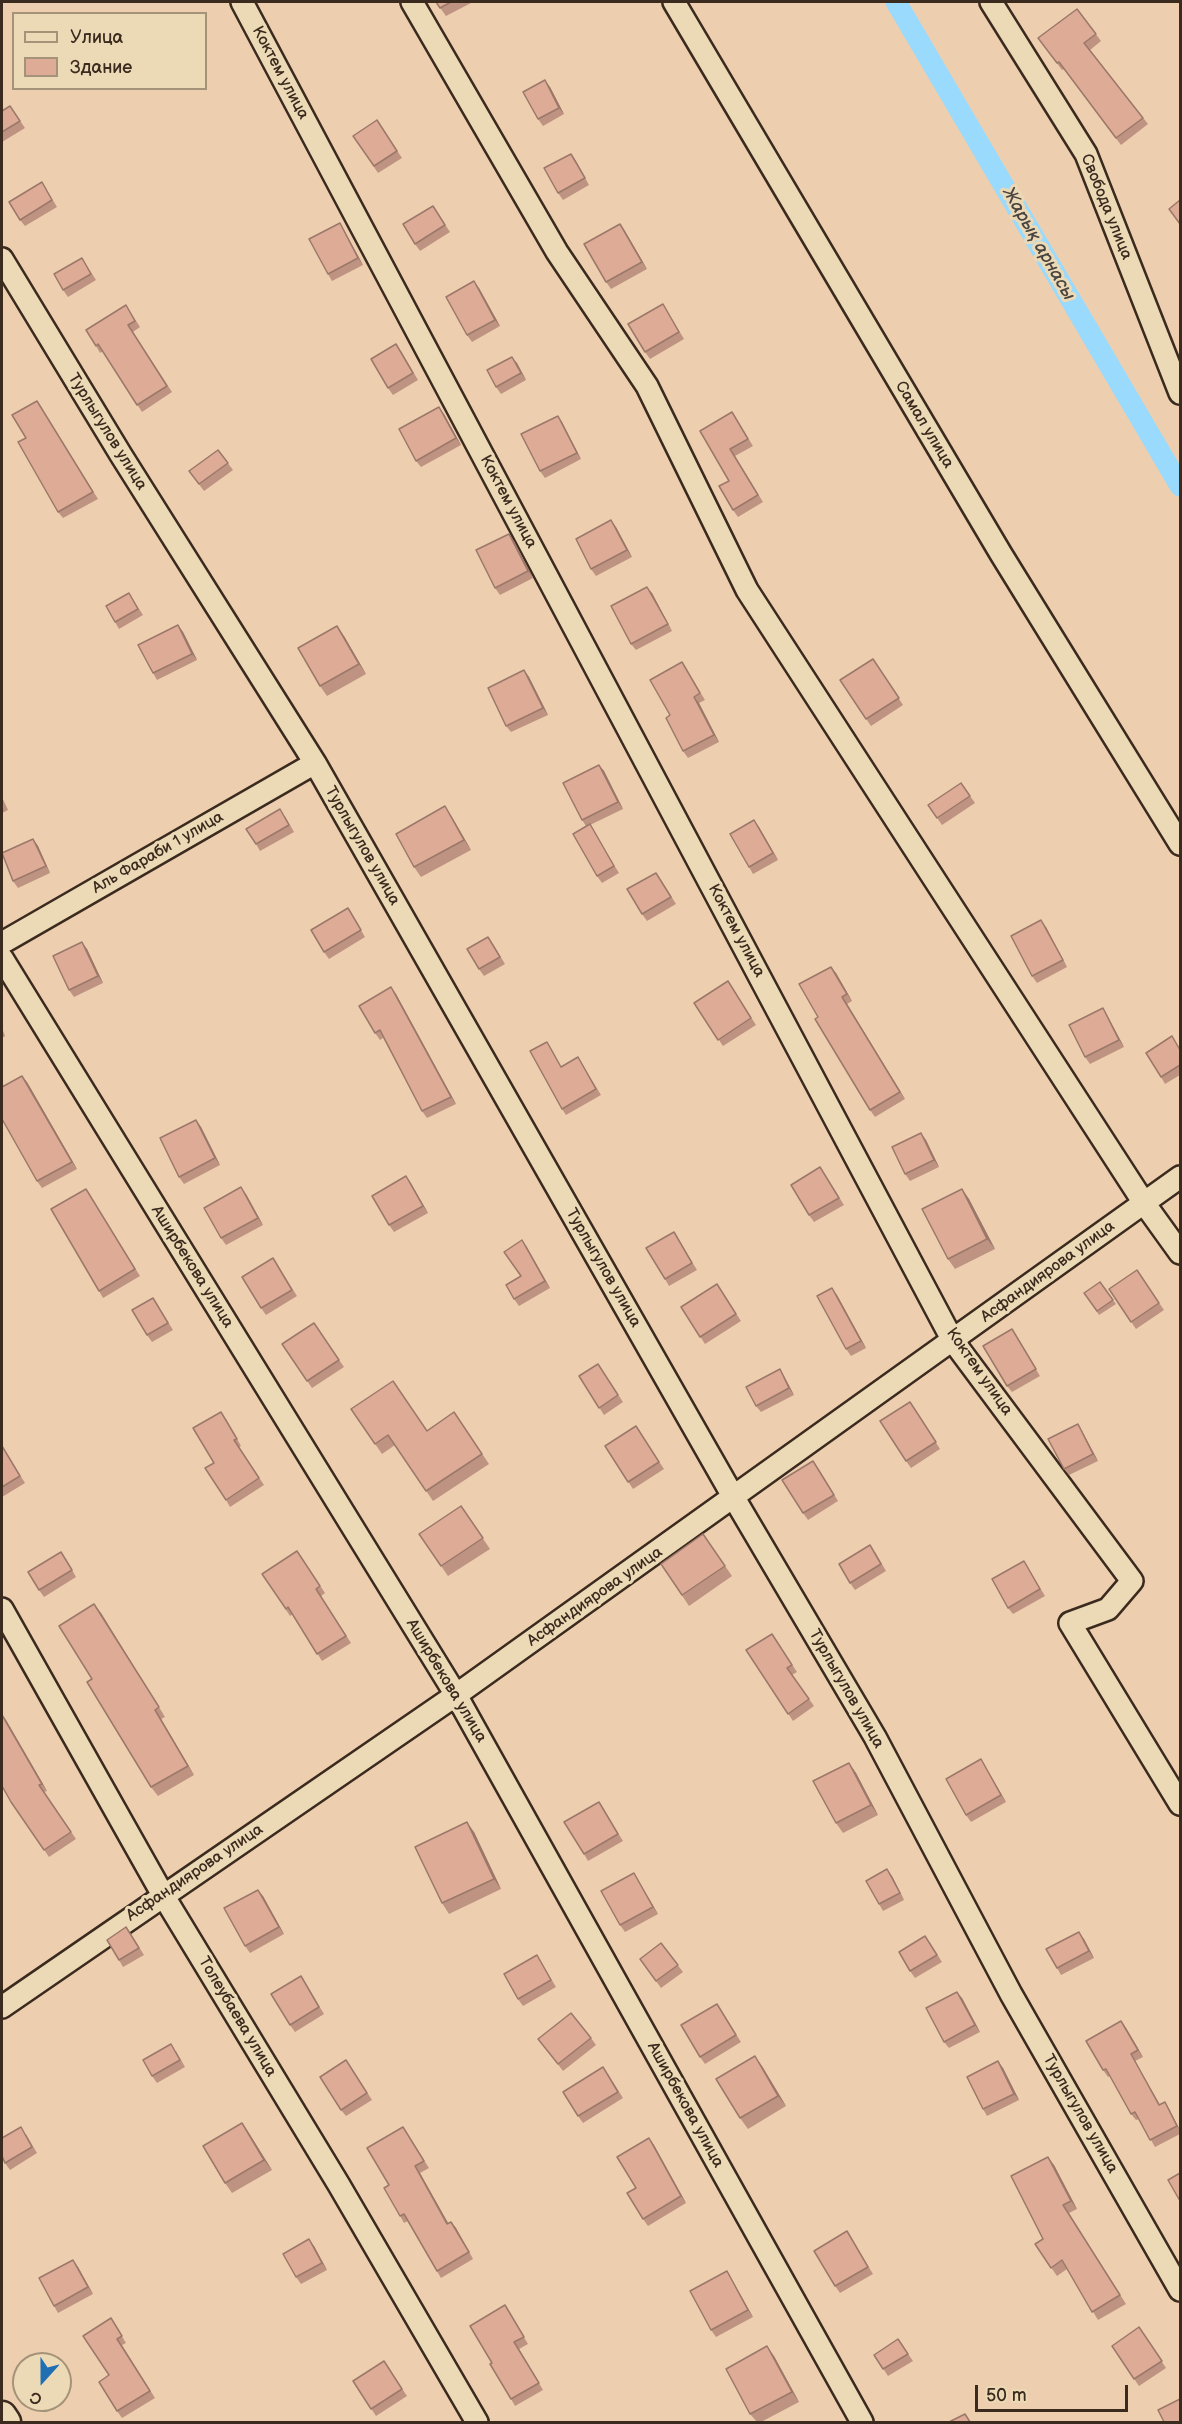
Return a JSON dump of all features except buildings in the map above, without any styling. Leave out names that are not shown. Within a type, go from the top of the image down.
[{"type":"street","name":"Коктем улица","points":[[242,2],[953,1341],[1132,1581],[1108,1609],[1070,1623],[1180,1804]]},
{"type":"street","points":[[412,2],[557,252],[647,386],[747,590],[1144,1203],[1180,1253]]},
{"type":"street","name":"Самал улица","points":[[674,2],[995,544],[1180,844]]},
{"type":"street","name":"Свобода улица","points":[[992,2],[1086,154],[1180,393]]},
{"type":"street","name":"Турлыгулов улица","points":[[2,259],[121,455],[315,764],[734,1498],[875,1737],[1011,1994],[1180,2290]]},
{"type":"street","name":"Аль Фараби 1 улица","points":[[2,943],[315,764]]},
{"type":"street","name":"Аширбекова улица","points":[[2,958],[456,1695],[862,2422]]},
{"type":"street","name":"Асфандиярова улица","points":[[2,2007],[456,1695],[1180,1177]]},
{"type":"street","name":"Толеубаева улица","points":[[2,1609],[163,1895],[339,2185],[477,2422]]},
{"type":"street","points":[[2,2415],[6,2422]]},
{"type":"waterway","name":"Жарық арнасы","points":[[896,2],[1180,486]]}]
